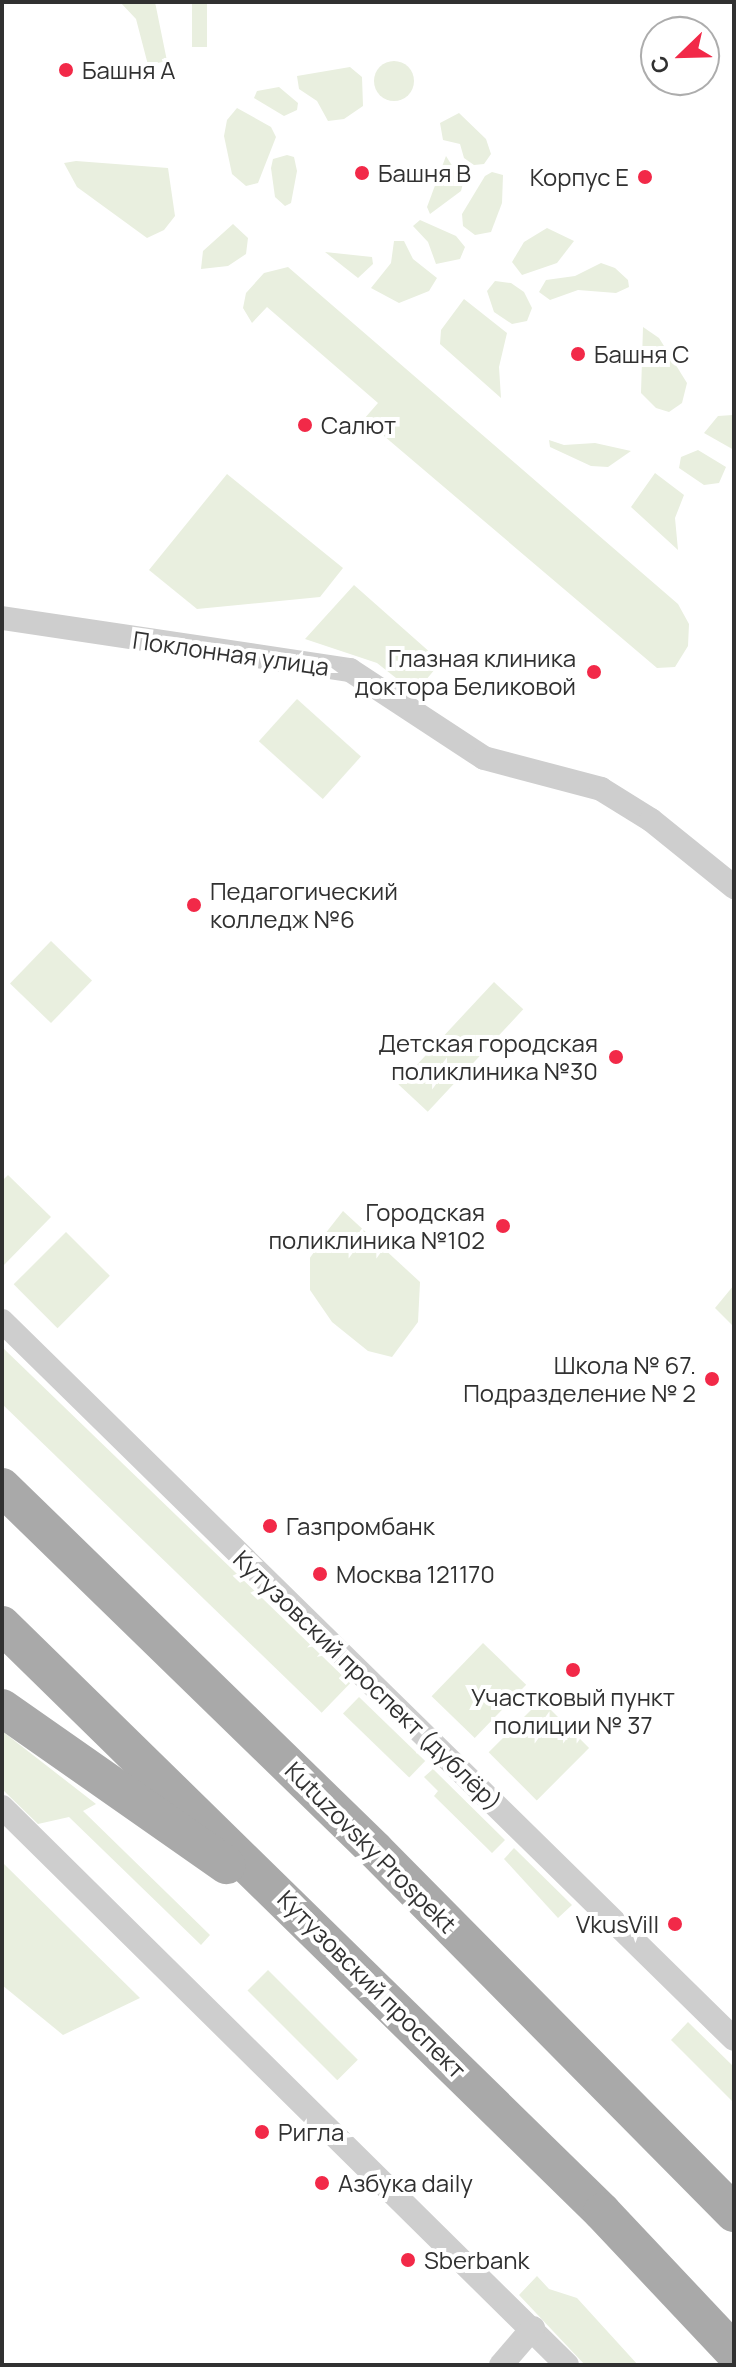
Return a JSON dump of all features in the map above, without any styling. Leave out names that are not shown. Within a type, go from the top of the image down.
[{"type":"main road","name":"Kutuzovsky Prospekt","points":[[2,1487],[375,1850],[734,2213]]},
{"type":"main road","name":"Кутузовский проспект","points":[[2,1625],[308,1920],[602,2212],[734,2352]]},
{"type":"main road","points":[[2,1708],[94,1777],[308,1920]]},
{"type":"street","name":"Поклонная улица","points":[[2,618],[350,670],[484,758],[601,789],[651,820],[734,887]]},
{"type":"street","name":"Кутузовский проспект (дублёр)","points":[[2,1321],[734,2039]]},
{"type":"street","points":[[2,1807],[533,2328],[567,2365]]},
{"type":"street","points":[[501,2365],[533,2328]]},
{"type":"green space","points":[[120,2],[155,2],[167,61],[148,65],[136,19]]},
{"type":"green space","points":[[192,2],[207,2],[207,47],[192,47]]},
{"type":"green space","points":[[394,61],[408,67],[414,81],[408,95],[394,101],[380,95],[374,81],[380,67]]},
{"type":"green space","points":[[350,67],[362,77],[363,106],[344,119],[328,121],[317,101],[299,89],[297,76]]},
{"type":"green space","points":[[279,87],[298,103],[297,110],[284,116],[254,98],[257,91]]},
{"type":"green space","points":[[237,108],[271,127],[276,137],[258,183],[246,186],[232,174],[224,136],[227,120]]},
{"type":"green space","points":[[459,113],[486,139],[491,154],[484,164],[474,165],[464,158],[460,144],[443,140],[440,123]]},
{"type":"green space","points":[[287,155],[294,157],[297,171],[291,203],[285,206],[275,197],[271,168],[273,159]]},
{"type":"green space","points":[[446,156],[463,183],[461,191],[430,214],[427,207]]},
{"type":"green space","points":[[76,161],[168,168],[175,216],[164,230],[147,238],[77,187],[64,163]]},
{"type":"green space","points":[[492,172],[503,175],[502,203],[491,232],[475,235],[463,226],[462,214],[485,176]]},
{"type":"green space","points":[[420,220],[456,236],[465,247],[460,259],[436,264],[428,242],[413,226]]},
{"type":"green space","points":[[233,224],[248,238],[246,254],[228,266],[201,269],[203,251]]},
{"type":"green space","points":[[547,228],[574,241],[557,263],[522,275],[512,262],[524,242]]},
{"type":"green space","points":[[394,241],[404,241],[413,259],[437,278],[429,291],[399,303],[371,288],[391,263]]},
{"type":"green space","points":[[325,252],[372,257],[373,264],[358,278]]},
{"type":"green space","points":[[601,263],[615,268],[628,280],[629,287],[616,293],[578,290],[550,300],[539,292],[546,280],[575,276]]},
{"type":"green space","points":[[288,267],[678,604],[689,624],[688,646],[675,667],[657,668],[364,419],[378,403],[267,307],[252,323],[243,308],[246,293],[264,273]]},
{"type":"green space","points":[[495,281],[511,283],[524,292],[532,308],[527,321],[512,324],[494,312],[487,291]]},
{"type":"green space","points":[[464,299],[507,333],[499,367],[501,398],[440,344],[441,330]]},
{"type":"green space","points":[[643,327],[659,338],[687,383],[682,403],[669,412],[656,408],[641,393]]},
{"type":"green space","points":[[733,415],[734,450],[704,433],[718,416]]},
{"type":"green space","points":[[549,440],[564,445],[595,443],[631,451],[608,467],[591,466],[550,447]]},
{"type":"green space","points":[[698,450],[726,467],[719,483],[704,485],[679,468],[681,457]]},
{"type":"green space","points":[[655,473],[684,495],[675,518],[678,550],[631,507]]},
{"type":"green space","points":[[227,474],[343,568],[320,597],[197,609],[149,570]]},
{"type":"green space","points":[[354,585],[441,662],[415,693],[377,663],[305,639]]},
{"type":"green space","points":[[297,699],[361,757],[323,799],[259,741]]},
{"type":"green space","points":[[51,941],[92,981],[51,1023],[10,983]]},
{"type":"green space","points":[[494,982],[523,1009],[428,1112],[399,1084]]},
{"type":"green space","points":[[8,1175],[51,1217],[2,1267],[2,1181]]},
{"type":"green space","points":[[343,1211],[420,1282],[418,1322],[392,1357],[368,1351],[332,1322],[310,1290],[310,1253]]},
{"type":"green space","points":[[66,1232],[110,1276],[58,1328],[14,1284]]},
{"type":"green space","points":[[734,1285],[734,1327],[715,1308]]},
{"type":"green space","points":[[2,1347],[350,1683],[322,1713],[2,1404]]},
{"type":"green space","points":[[483,1643],[526,1685],[475,1738],[432,1696]]},
{"type":"green space","points":[[359,1697],[425,1761],[409,1777],[343,1714]]},
{"type":"green space","points":[[541,1700],[589,1748],[537,1800],[489,1752]]},
{"type":"green space","points":[[2,1731],[96,1804],[83,1811],[210,1935],[201,1945],[69,1817],[38,1824],[2,1789]]},
{"type":"green space","points":[[433,1769],[505,1840],[492,1853],[434,1796],[438,1791],[424,1777]]},
{"type":"green space","points":[[514,1848],[572,1905],[558,1918],[504,1859]]},
{"type":"green space","points":[[2,1862],[140,1998],[63,2035],[2,1985]]},
{"type":"green space","points":[[268,1970],[358,2060],[337,2080],[247,1991]]},
{"type":"green space","points":[[688,2022],[734,2067],[734,2103],[671,2040]]},
{"type":"green space","points":[[537,2276],[549,2289],[577,2298],[638,2365],[585,2365],[519,2295]]},
{"type":"place","name":"Башня А","points":[[66,70]]},
{"type":"place","name":"Башня B","points":[[362,173]]},
{"type":"place","name":"Корпус E","points":[[645,177]]},
{"type":"place","name":"Башня C","points":[[578,354]]},
{"type":"place","name":"Салют","points":[[305,425]]},
{"type":"place","name":"Глазная клиника доктора Беликовой","points":[[594,672]]},
{"type":"place","name":"Педагогический колледж №6","points":[[194,905]]},
{"type":"place","name":"Детская городская поликлиника №30","points":[[616,1057]]},
{"type":"place","name":"Городская поликлиника №102","points":[[503,1226]]},
{"type":"place","name":"Школа № 67. Подразделение № 2","points":[[712,1379]]},
{"type":"place","name":"Газпромбанк","points":[[270,1526]]},
{"type":"place","name":"Москва 121170","points":[[320,1574]]},
{"type":"place","name":"Участковый пункт полиции № 37","points":[[573,1670]]},
{"type":"place","name":"VkusVill","points":[[675,1924]]},
{"type":"place","name":"Ригла","points":[[262,2132]]},
{"type":"place","name":"Азбука daily","points":[[322,2183]]},
{"type":"place","name":"Sberbank","points":[[408,2260]]}]
